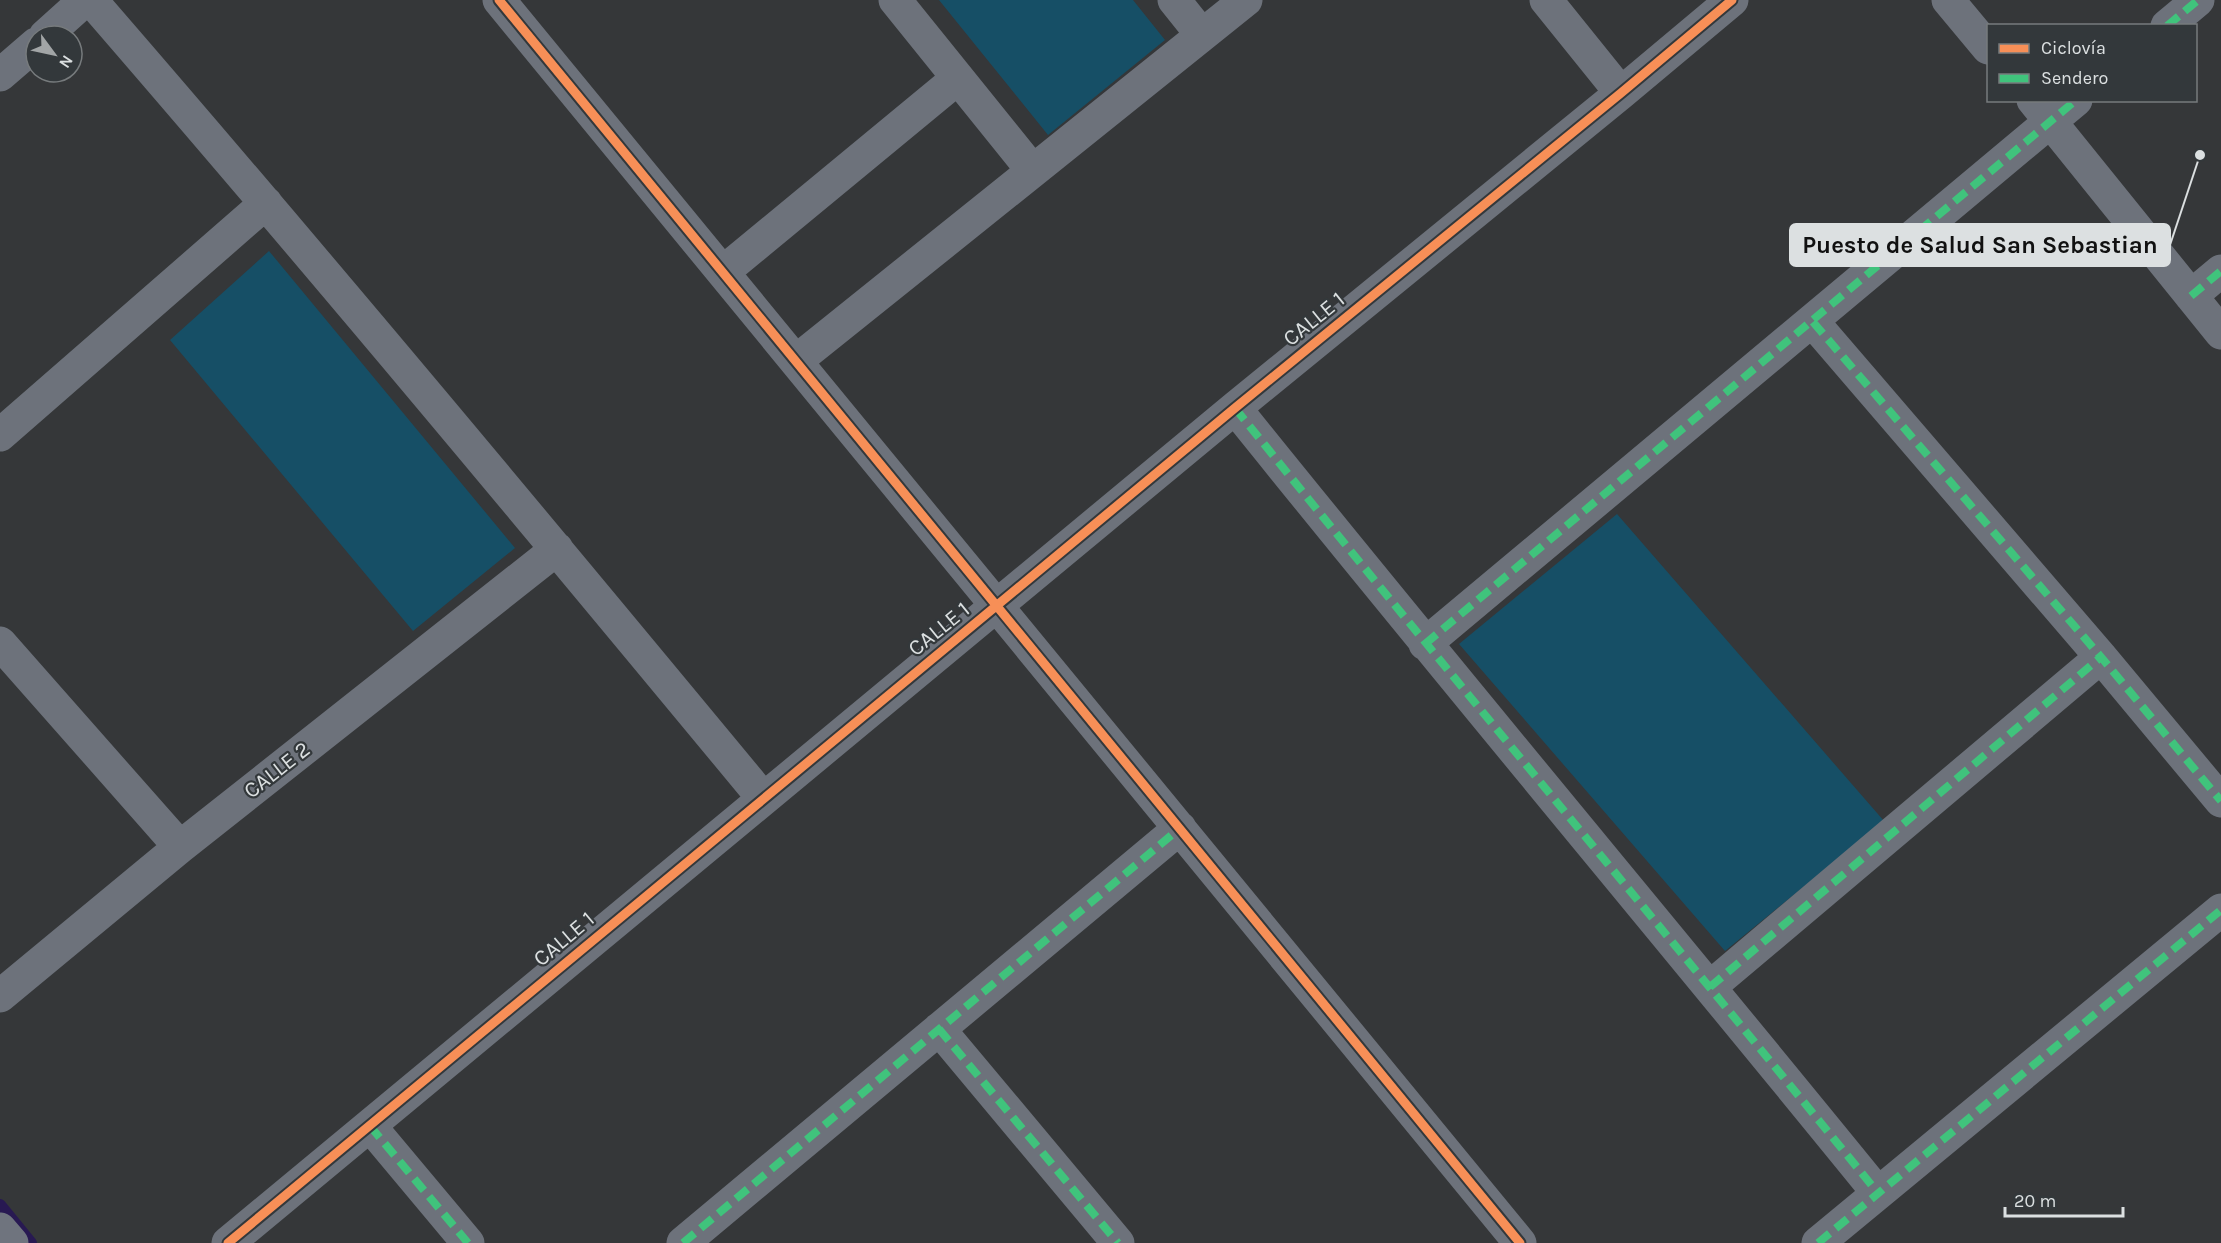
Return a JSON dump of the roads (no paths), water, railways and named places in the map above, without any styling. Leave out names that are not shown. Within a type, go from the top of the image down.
[{"type":"street","points":[[58,24],[85,0]]},
{"type":"street","points":[[91,0],[267,203],[763,798]]},
{"type":"street","points":[[499,0],[1520,1243]]},
{"type":"street","points":[[895,0],[1033,171]]},
{"type":"street","points":[[1174,0],[1202,35]]},
{"type":"street","points":[[796,361],[1246,0]]},
{"type":"street","points":[[1546,0],[1621,93]]},
{"type":"street","name":"CALLE 1","points":[[228,1243],[763,798],[1731,0]]},
{"type":"street","points":[[1948,0],[1987,46]]},
{"type":"street","points":[[2169,24],[2198,0]]},
{"type":"street","points":[[0,75],[24,54]]},
{"type":"street","points":[[723,272],[958,78]]},
{"type":"street","points":[[1425,645],[1813,322],[2042,111],[2070,102]]},
{"type":"street","points":[[2042,111],[2221,333]]},
{"type":"street","points":[[0,435],[267,203]]},
{"type":"street","points":[[2191,296],[2221,271]]},
{"type":"street","points":[[1813,322],[2101,657],[2221,801]]},
{"type":"street","points":[[1235,408],[1425,645],[1878,1193]]},
{"type":"street","name":"CALLE 2","points":[[0,996],[180,847],[557,549]]},
{"type":"street","points":[[0,643],[180,847]]},
{"type":"street","points":[[1710,987],[2101,657]]},
{"type":"street","points":[[683,1243],[1180,828]]},
{"type":"street","points":[[1818,1243],[2221,910]]},
{"type":"street","points":[[939,1029],[1115,1242]]},
{"type":"street","points":[[370,1126],[468,1243]]},
{"type":"street","points":[[0,1229],[12,1243]]},
{"type":"waterway","points":[[0,1205],[31,1243]]},
{"type":"place","name":"Puesto de Salud San Sebastian","points":[[2200,155]]}]
